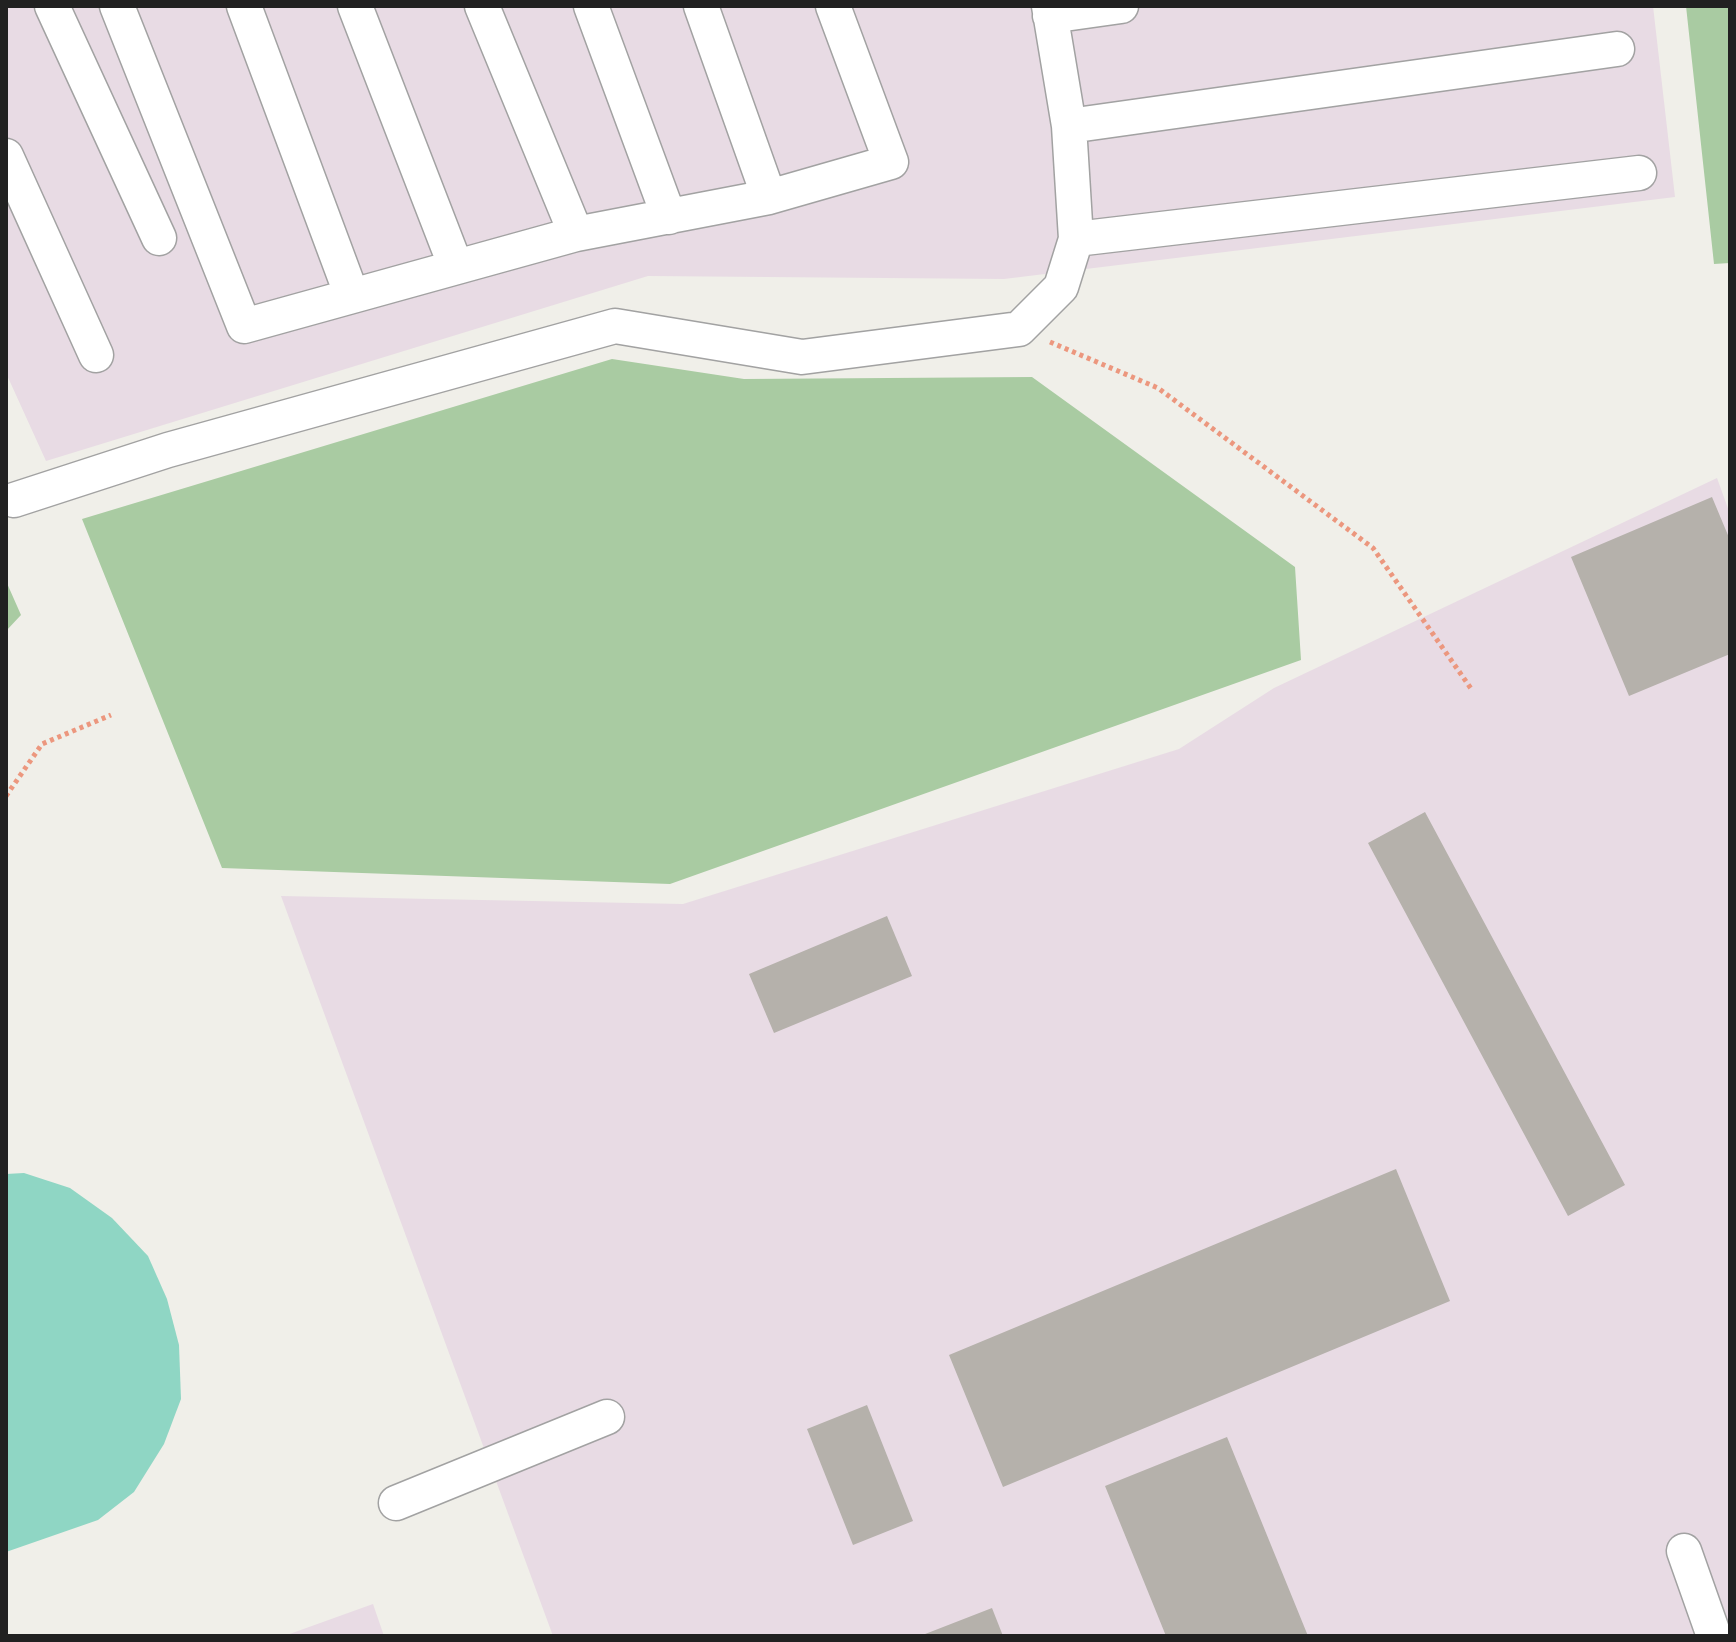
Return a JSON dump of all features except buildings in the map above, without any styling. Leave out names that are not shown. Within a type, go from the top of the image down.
[{"type":"lane","points":[[52,6],[159,238]]},
{"type":"lane","points":[[117,6],[244,326],[576,234],[769,197],[891,162],[833,6]]},
{"type":"lane","points":[[244,6],[352,296]]},
{"type":"lane","points":[[355,6],[456,267]]},
{"type":"lane","points":[[482,6],[576,234]]},
{"type":"lane","points":[[591,6],[669,217]]},
{"type":"lane","points":[[701,6],[769,197]]},
{"type":"lane","points":[[14,500],[168,450],[615,326],[802,357],[1019,329],[1061,287],[1076,239],[1069,126],[1049,11],[1121,6]]},
{"type":"lane","points":[[1069,126],[1617,49]]},
{"type":"lane","points":[[6,156],[96,355]]},
{"type":"lane","points":[[1076,239],[1639,173]]},
{"type":"lane","points":[[396,1503],[607,1417]]},
{"type":"lane","points":[[1684,1551],[1714,1636]]},
{"type":"path","points":[[1019,329],[1158,388],[1373,548],[1472,690]]},
{"type":"path","points":[[6,796],[42,744],[111,715]]},
{"type":"shaded area","points":[[6,6],[1653,6],[1675,197],[1004,279],[648,276],[46,461],[6,373]]},
{"type":"shaded area","points":[[1717,478],[1730,514],[1730,1636],[553,1636],[281,896],[683,904],[1179,749],[1274,688]]},
{"type":"shaded area","points":[[373,1604],[384,1636],[284,1636]]},
{"type":"green space","points":[[1686,6],[1730,6],[1730,263],[1714,264]]},
{"type":"green space","points":[[612,359],[744,379],[1032,377],[1295,567],[1301,660],[670,884],[222,868],[82,519]]},
{"type":"green space","points":[[6,581],[21,615],[6,631]]},
{"type":"green space","points":[[24,1173],[70,1188],[112,1218],[148,1256],[167,1299],[179,1345],[181,1399],[164,1444],[134,1492],[98,1520],[6,1552],[6,1174]]}]
